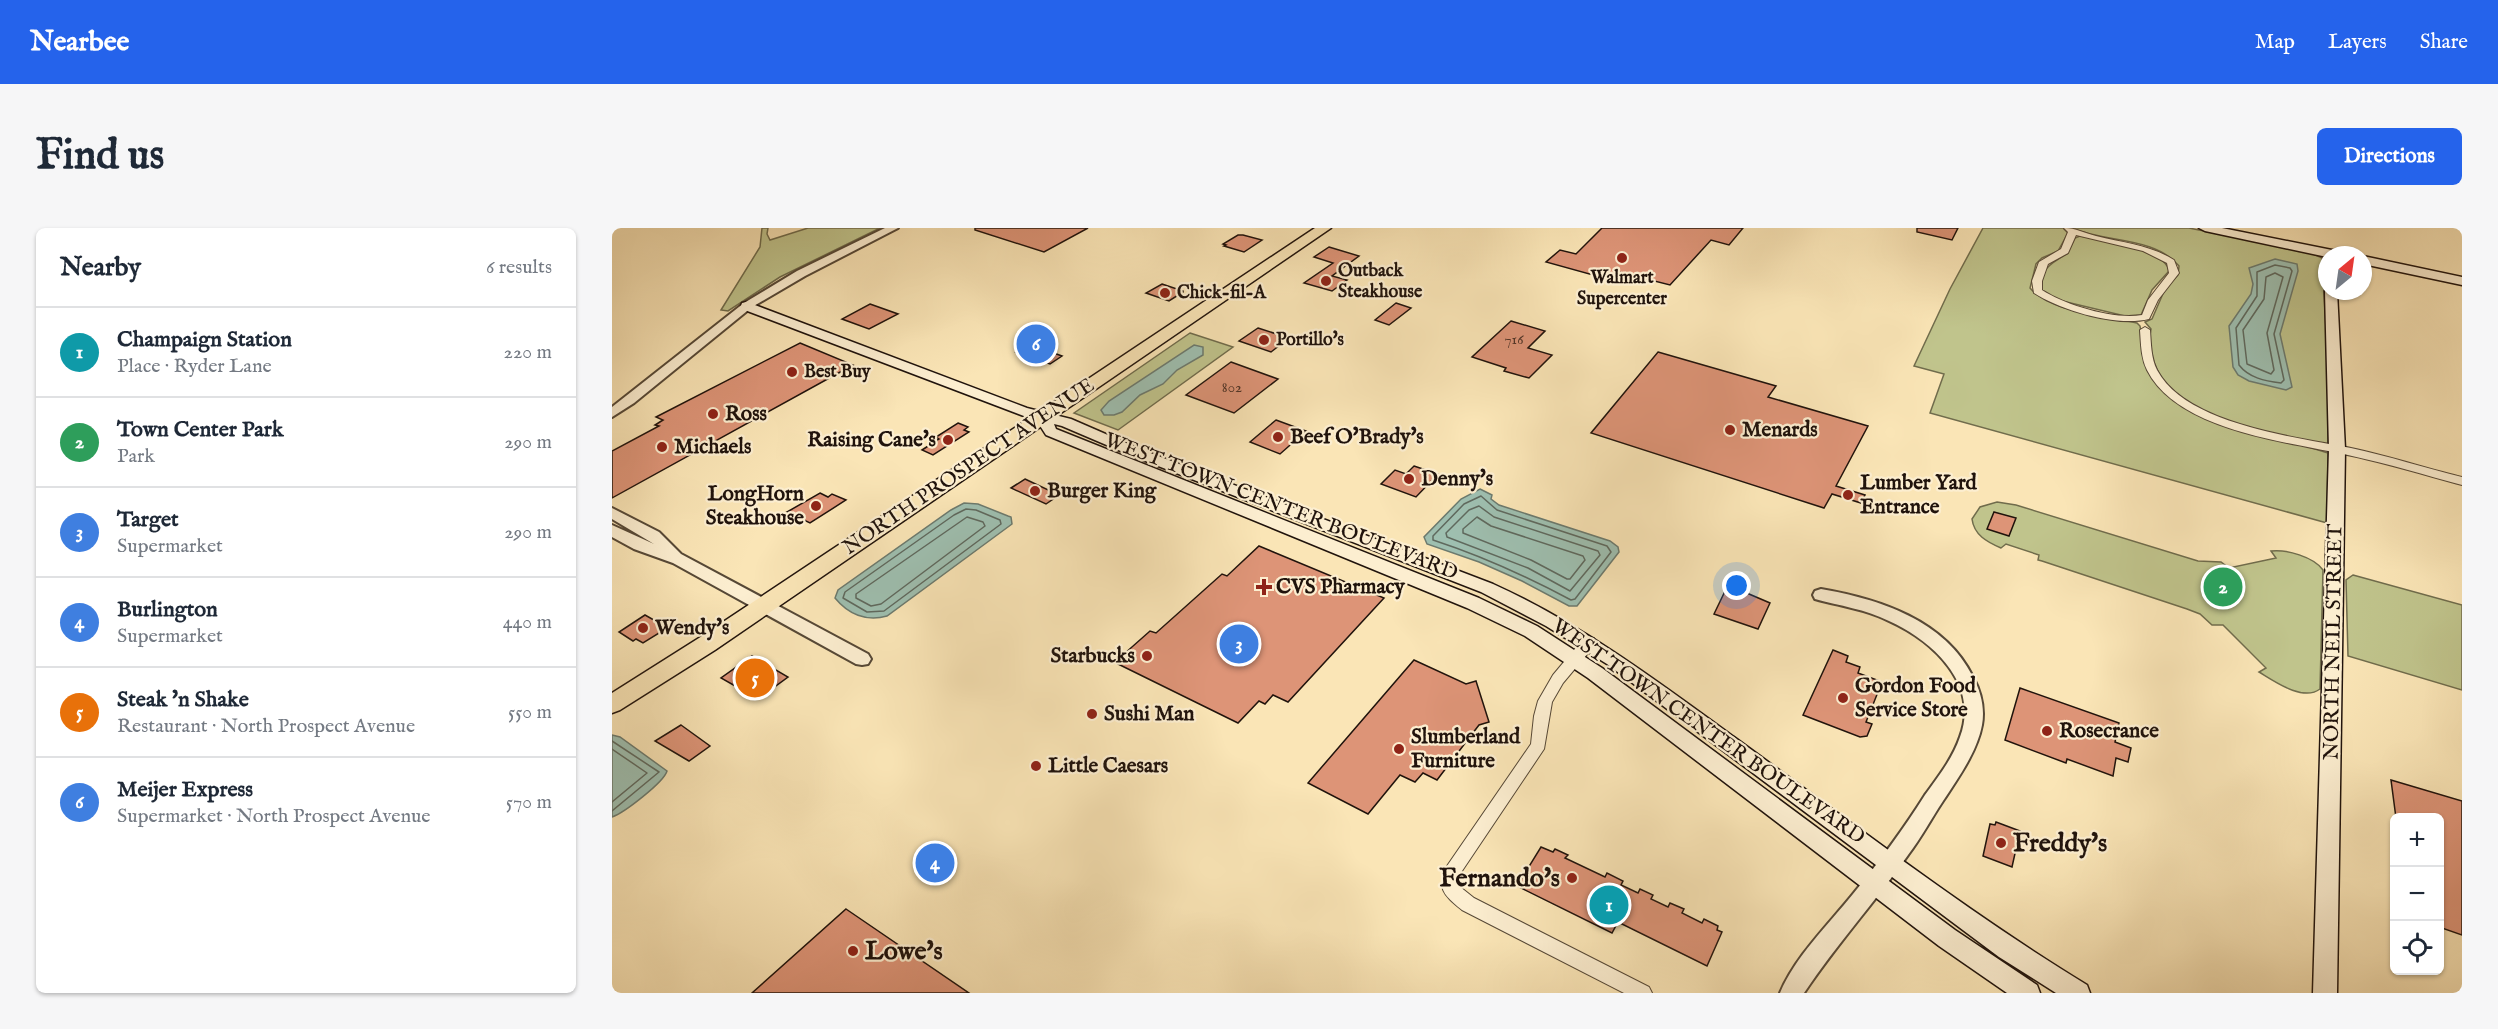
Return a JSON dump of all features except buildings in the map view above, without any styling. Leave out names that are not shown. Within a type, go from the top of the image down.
[{"type":"main road","name":"NORTH PROSPECT AVENUE","points":[[612,704],[765,605],[1323,228]]},
{"type":"main road","points":[[2205,228],[2318,252]]},
{"type":"main road","points":[[2372,262],[2462,281]]},
{"type":"main road","name":"NORTH NEIL STREET","points":[[2325,993],[2337,449],[2331,300]]},
{"type":"main road","name":"WEST TOWN CENTER BOULEVARD","points":[[747,306],[1042,418],[1066,422],[1155,460],[1487,588],[1547,617],[1589,642],[2007,949],[2078,993]]},
{"type":"main road","name":"WEST TOWN CENTER BOULEVARD","points":[[1042,418],[1051,432],[1473,603],[1531,631],[1576,660],[1947,938],[2028,993]]},
{"type":"street","points":[[612,413],[663,375],[747,306],[799,273],[893,228]]},
{"type":"street","points":[[2071,230],[2147,248],[2171,262],[2174,273],[2152,301],[2146,316],[2138,319],[2054,301],[2037,291],[2037,281],[2044,262],[2065,251],[2071,230]]},
{"type":"street","points":[[2145,330],[2151,370],[2177,399],[2231,424],[2462,481]]},
{"type":"street","points":[[612,513],[654,536],[679,560]]},
{"type":"street","points":[[612,530],[639,545],[679,560],[862,659]]},
{"type":"street","points":[[1791,993],[1822,948],[1891,862],[1941,786],[1970,735],[1974,719],[1971,692],[1958,664],[1916,626],[1885,610],[1854,600],[1821,595]]},
{"type":"street","points":[[1589,642],[1558,679],[1549,694],[1541,716],[1539,746],[1453,871],[1450,880],[1451,890],[1468,904],[1643,993]]},
{"type":"green space","points":[[762,228],[768,228],[767,234],[770,240],[808,228],[880,228],[780,277],[728,311],[721,310],[760,247]]},
{"type":"green space","points":[[1983,228],[2063,228],[2068,233],[2058,251],[2042,258],[2036,264],[2030,288],[2039,296],[2065,308],[2137,323],[2140,326],[2147,370],[2157,384],[2173,398],[2198,413],[2328,453],[2327,523],[1930,413],[1944,374],[1914,366],[1950,289]]},
{"type":"green space","points":[[2072,228],[2189,228],[2309,252],[2318,256],[2318,300],[2324,300],[2328,366],[2328,446],[2253,429],[2226,420],[2200,409],[2179,395],[2162,378],[2152,356],[2151,329],[2145,322],[2152,319],[2165,289],[2178,275],[2179,266],[2169,256],[2143,245],[2085,233]]},
{"type":"green space","points":[[2080,236],[2130,246],[2156,256],[2165,263],[2169,271],[2152,290],[2141,315],[2125,316],[2058,300],[2042,291],[2041,278],[2047,268],[2067,254],[2075,238]]},
{"type":"green space","points":[[1190,333],[1233,347],[1118,430],[1074,413]]},
{"type":"green space","points":[[1997,502],[2016,505],[2198,561],[2221,562],[2229,568],[2276,558],[2271,551],[2292,553],[2313,561],[2323,570],[2320,689],[2313,692],[2297,692],[2259,672],[2266,668],[2223,625],[2212,625],[2200,614],[2038,560],[2039,555],[2006,544],[2001,548],[1991,543],[1978,534],[1972,519],[1980,507]]},
{"type":"green space","points":[[2353,575],[2462,605],[2462,690],[2348,656],[2346,580]]},
{"type":"water","points":[[2275,259],[2297,264],[2298,271],[2280,334],[2292,387],[2286,390],[2249,381],[2238,375],[2233,367],[2229,326],[2251,294],[2253,284],[2249,268]]},
{"type":"water","points":[[1194,345],[1203,347],[1203,355],[1177,370],[1163,384],[1140,395],[1122,412],[1104,415],[1101,410],[1109,401]]},
{"type":"water","points":[[1480,489],[1492,495],[1491,499],[1499,505],[1610,541],[1618,547],[1619,552],[1577,606],[1569,606],[1522,581],[1479,562],[1427,544],[1424,537],[1461,499]]},
{"type":"water","points":[[964,503],[978,504],[1011,517],[1012,524],[887,616],[872,618],[858,615],[835,598],[838,590]]},
{"type":"water","points":[[612,735],[620,737],[667,771],[643,797],[612,817]]},
{"type":"place","name":"Walmart Supercenter","points":[[1622,258]]},
{"type":"place","name":"Outback Steakhouse","points":[[1326,281]]},
{"type":"place","name":"Chick-fil-A","points":[[1165,293]]},
{"type":"place","name":"Portillo's","points":[[1264,340]]},
{"type":"place","name":"Meijer Express","points":[[1036,344]]},
{"type":"place","name":"Best Buy","points":[[792,372]]},
{"type":"place","name":"Ross","points":[[713,414]]},
{"type":"place","name":"Menards","points":[[1730,430]]},
{"type":"place","name":"Beef O'Brady's","points":[[1278,437]]},
{"type":"place","name":"Raising Cane's","points":[[948,440]]},
{"type":"place","name":"Michaels","points":[[662,447]]},
{"type":"place","name":"Denny's","points":[[1409,479]]},
{"type":"place","name":"Burger King","points":[[1035,491]]},
{"type":"place","name":"Lumber Yard Entrance","points":[[1848,495]]},
{"type":"place","name":"LongHorn Steakhouse","points":[[816,506]]},
{"type":"place","name":"CVS Pharmacy","points":[[1264,587]]},
{"type":"place","name":"Town Center Park","points":[[2223,587]]},
{"type":"place","name":"Wendy's","points":[[643,628]]},
{"type":"place","name":"Target","points":[[1239,644]]},
{"type":"place","name":"Starbucks","points":[[1147,656]]},
{"type":"place","name":"Steak 'n Shake","points":[[755,678]]},
{"type":"place","name":"Gordon Food Service Store","points":[[1843,698]]},
{"type":"place","name":"Sushi Man","points":[[1092,714]]},
{"type":"place","name":"Rosecrance","points":[[2047,731]]},
{"type":"place","name":"Slumberland Furniture","points":[[1399,749]]},
{"type":"place","name":"Little Caesars","points":[[1036,766]]},
{"type":"place","name":"Freddy's","points":[[2001,843]]},
{"type":"place","name":"Burlington","points":[[935,863]]},
{"type":"place","name":"Fernando's","points":[[1572,878]]},
{"type":"place","name":"Champaign Station","points":[[1609,905]]},
{"type":"place","name":"Lowe's","points":[[853,951]]}]
